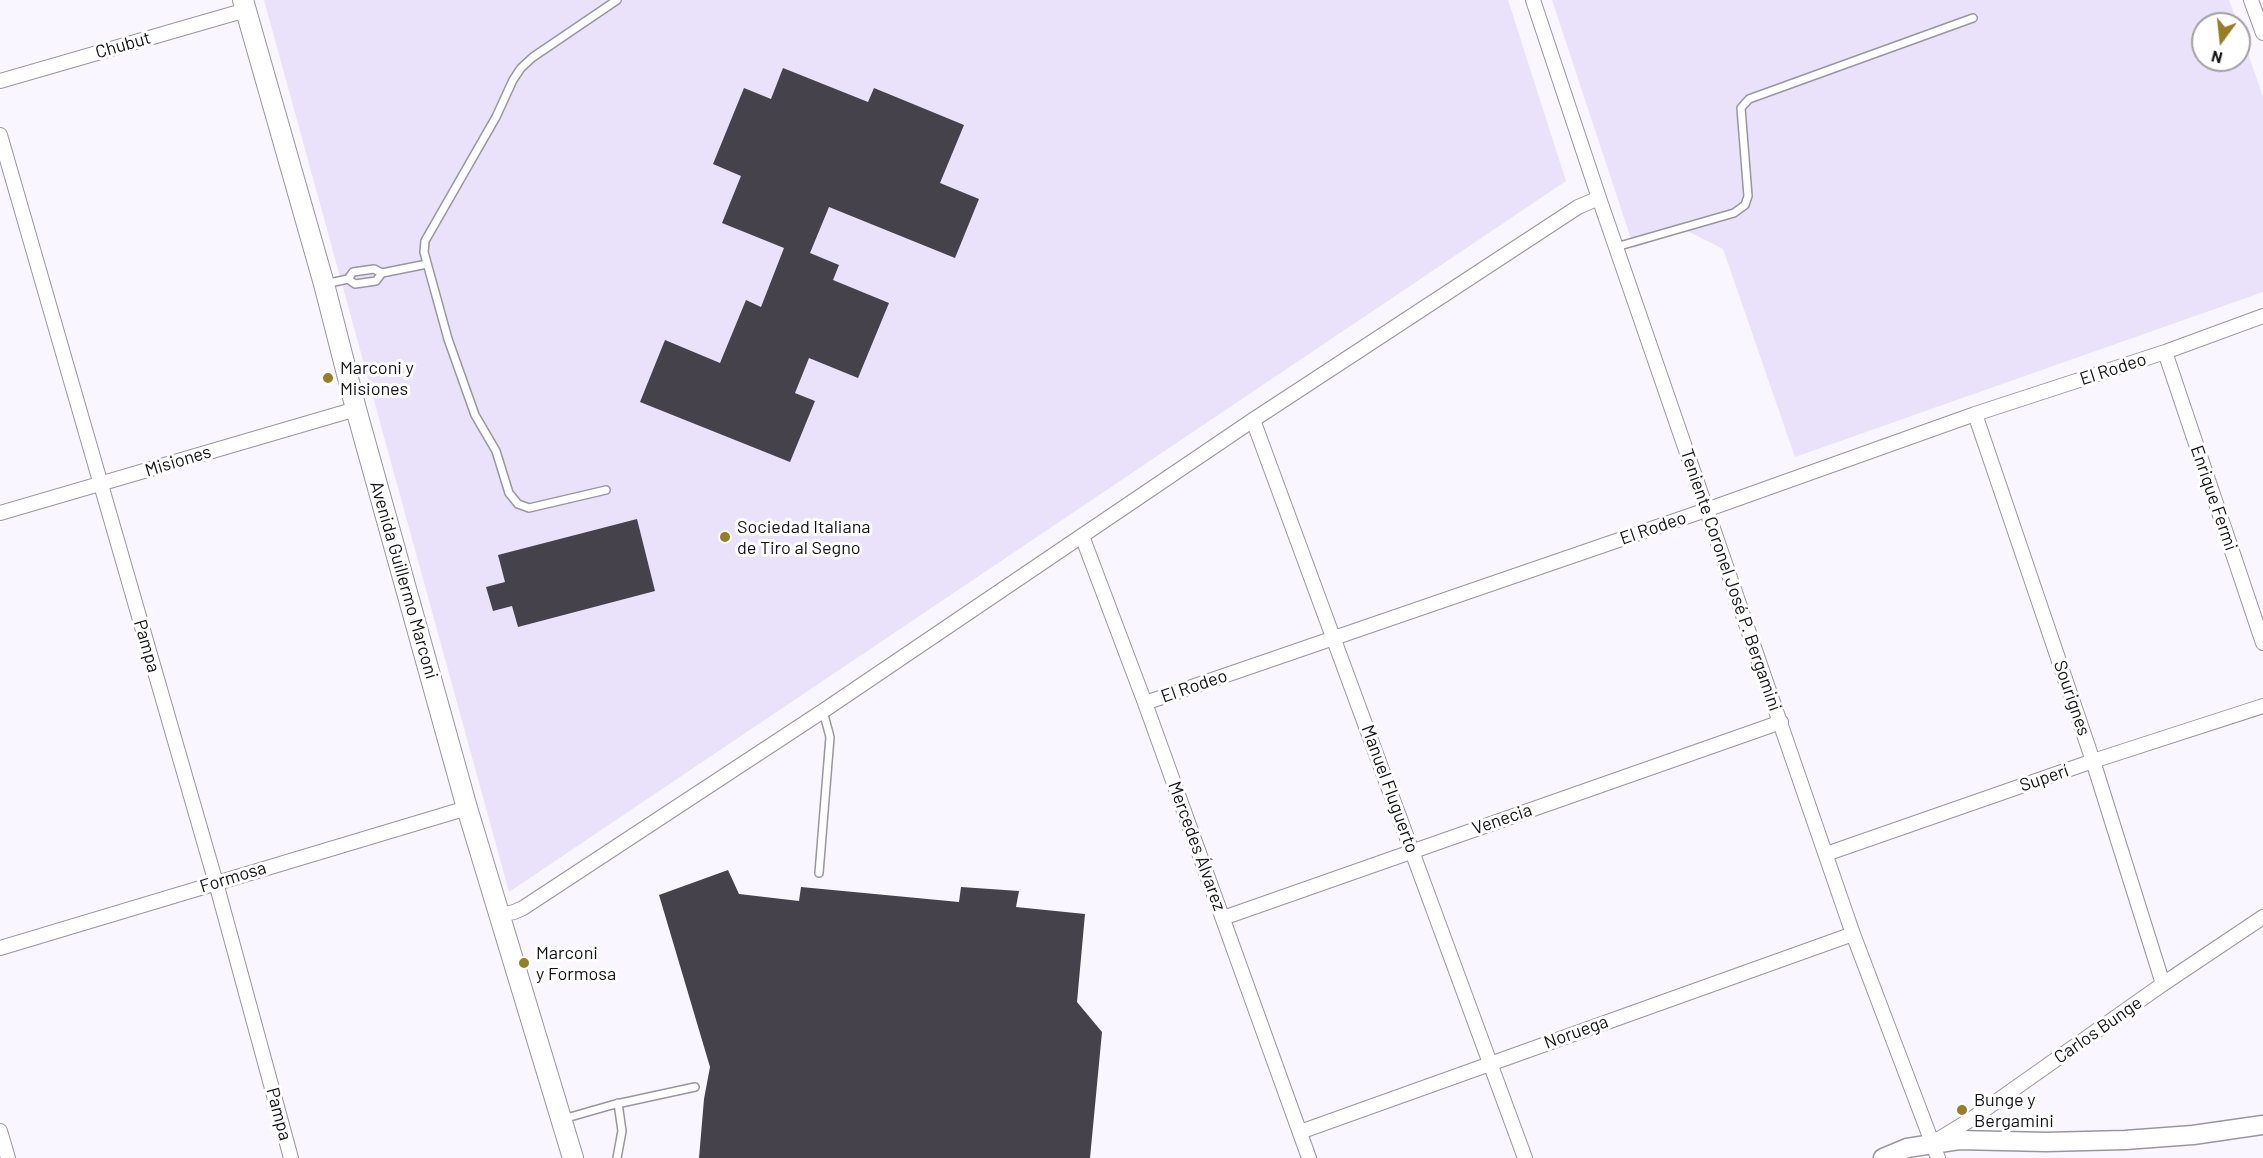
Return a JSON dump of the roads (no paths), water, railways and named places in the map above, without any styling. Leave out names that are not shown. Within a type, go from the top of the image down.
[{"type":"main road","name":"Avenida Guillermo Marconi","points":[[244,5],[324,284],[356,409],[467,808],[573,1158]]},
{"type":"street","name":"Teniente Coronel José P. Bergamini","points":[[1533,0],[1853,934],[1935,1150]]},
{"type":"street","points":[[2251,0],[2263,33]]},
{"type":"street","name":"Chubut","points":[[0,81],[244,5]]},
{"type":"street","name":"Pampa","points":[[0,135],[216,883],[291,1158]]},
{"type":"street","points":[[498,915],[524,908],[823,711],[1253,420],[1578,207],[1599,198]]},
{"type":"street","name":"El Rodeo","points":[[1145,703],[1706,510],[1975,414],[2165,352],[2263,316]]},
{"type":"street","name":"Enrique Fermi","points":[[2165,352],[2263,643]]},
{"type":"street","name":"Misiones","points":[[0,513],[356,409]]},
{"type":"street","name":"Sourignes","points":[[1975,414],[2093,761],[2163,984]]},
{"type":"street","name":"Manuel Fluguerto","points":[[1253,420],[1335,637],[1525,1158]]},
{"type":"street","name":"Mercedes Álvarez","points":[[1082,536],[1310,1158]]},
{"type":"street","name":"Superí","points":[[1826,854],[2093,761],[2263,705]]},
{"type":"street","name":"Venecia","points":[[1223,918],[1781,722]]},
{"type":"street","name":"Formosa","points":[[0,948],[467,808]]},
{"type":"street","name":"Carlos Bunge","points":[[1935,1150],[1970,1120],[2163,984],[2263,917]]},
{"type":"street","name":"Noruega","points":[[1300,1132],[1853,934]]},
{"type":"street","points":[[1883,1158],[1907,1148],[1935,1150],[1959,1140],[2046,1142],[2125,1140],[2193,1136],[2263,1125]]},
{"type":"street","points":[[0,1131],[8,1158]]},
{"type":"lane","points":[[606,490],[529,508],[518,504],[509,493],[496,451],[475,415],[448,339],[424,252],[425,241],[451,200],[521,68],[533,57],[617,0]]},
{"type":"lane","points":[[1616,247],[1734,213],[1745,205],[1748,196],[1741,108],[1749,99],[1972,18]]},
{"type":"lane","points":[[324,284],[348,279],[353,272],[362,270],[375,269],[382,273],[427,264]]},
{"type":"lane","points":[[348,279],[355,284],[376,281],[382,273]]},
{"type":"lane","points":[[819,873],[830,737],[823,711]]},
{"type":"lane","points":[[561,1120],[618,1103],[695,1087]]},
{"type":"lane","points":[[617,1158],[622,1131],[618,1103]]},
{"type":"place","name":"Marconi y Misiones","points":[[328,378]]},
{"type":"place","name":"Sociedad Italiana de Tiro al Segno","points":[[725,537]]},
{"type":"place","name":"Marconi y Formosa","points":[[524,963]]},
{"type":"place","name":"Bunge y Bergamini","points":[[1962,1110]]}]
